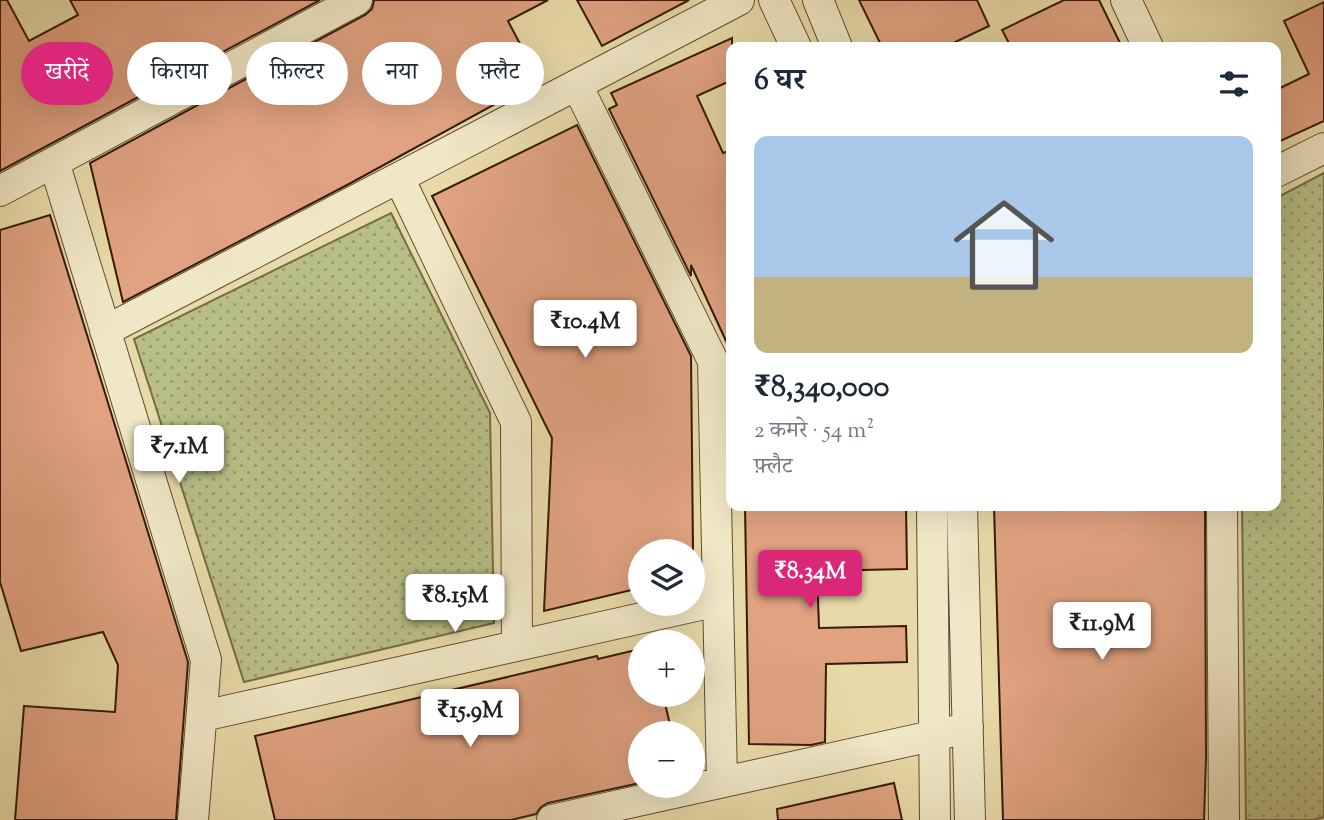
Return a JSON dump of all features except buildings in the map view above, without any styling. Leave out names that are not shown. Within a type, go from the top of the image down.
[{"type":"street","points":[[0,191],[357,0]]},
{"type":"street","points":[[105,331],[739,0]]},
{"type":"street","points":[[774,0],[794,42]]},
{"type":"street","points":[[818,0],[835,42]]},
{"type":"street","points":[[1126,0],[1146,42]]},
{"type":"street","points":[[577,85],[713,361],[722,782]]},
{"type":"street","points":[[1281,170],[1324,148]]},
{"type":"street","points":[[54,162],[206,660],[193,820]]},
{"type":"street","points":[[399,178],[516,422],[517,646]]},
{"type":"street","points":[[932,511],[935,820]]},
{"type":"street","points":[[962,511],[970,820]]},
{"type":"street","points":[[1222,511],[1224,820]]},
{"type":"street","points":[[203,716],[718,601]]},
{"type":"street","points":[[552,820],[968,728]]},
{"type":"green space","points":[[1324,173],[1324,817],[1313,820],[1246,820],[1242,511],[1281,511],[1281,195]]},
{"type":"green space","points":[[391,213],[490,413],[494,623],[244,682],[134,339]]}]
